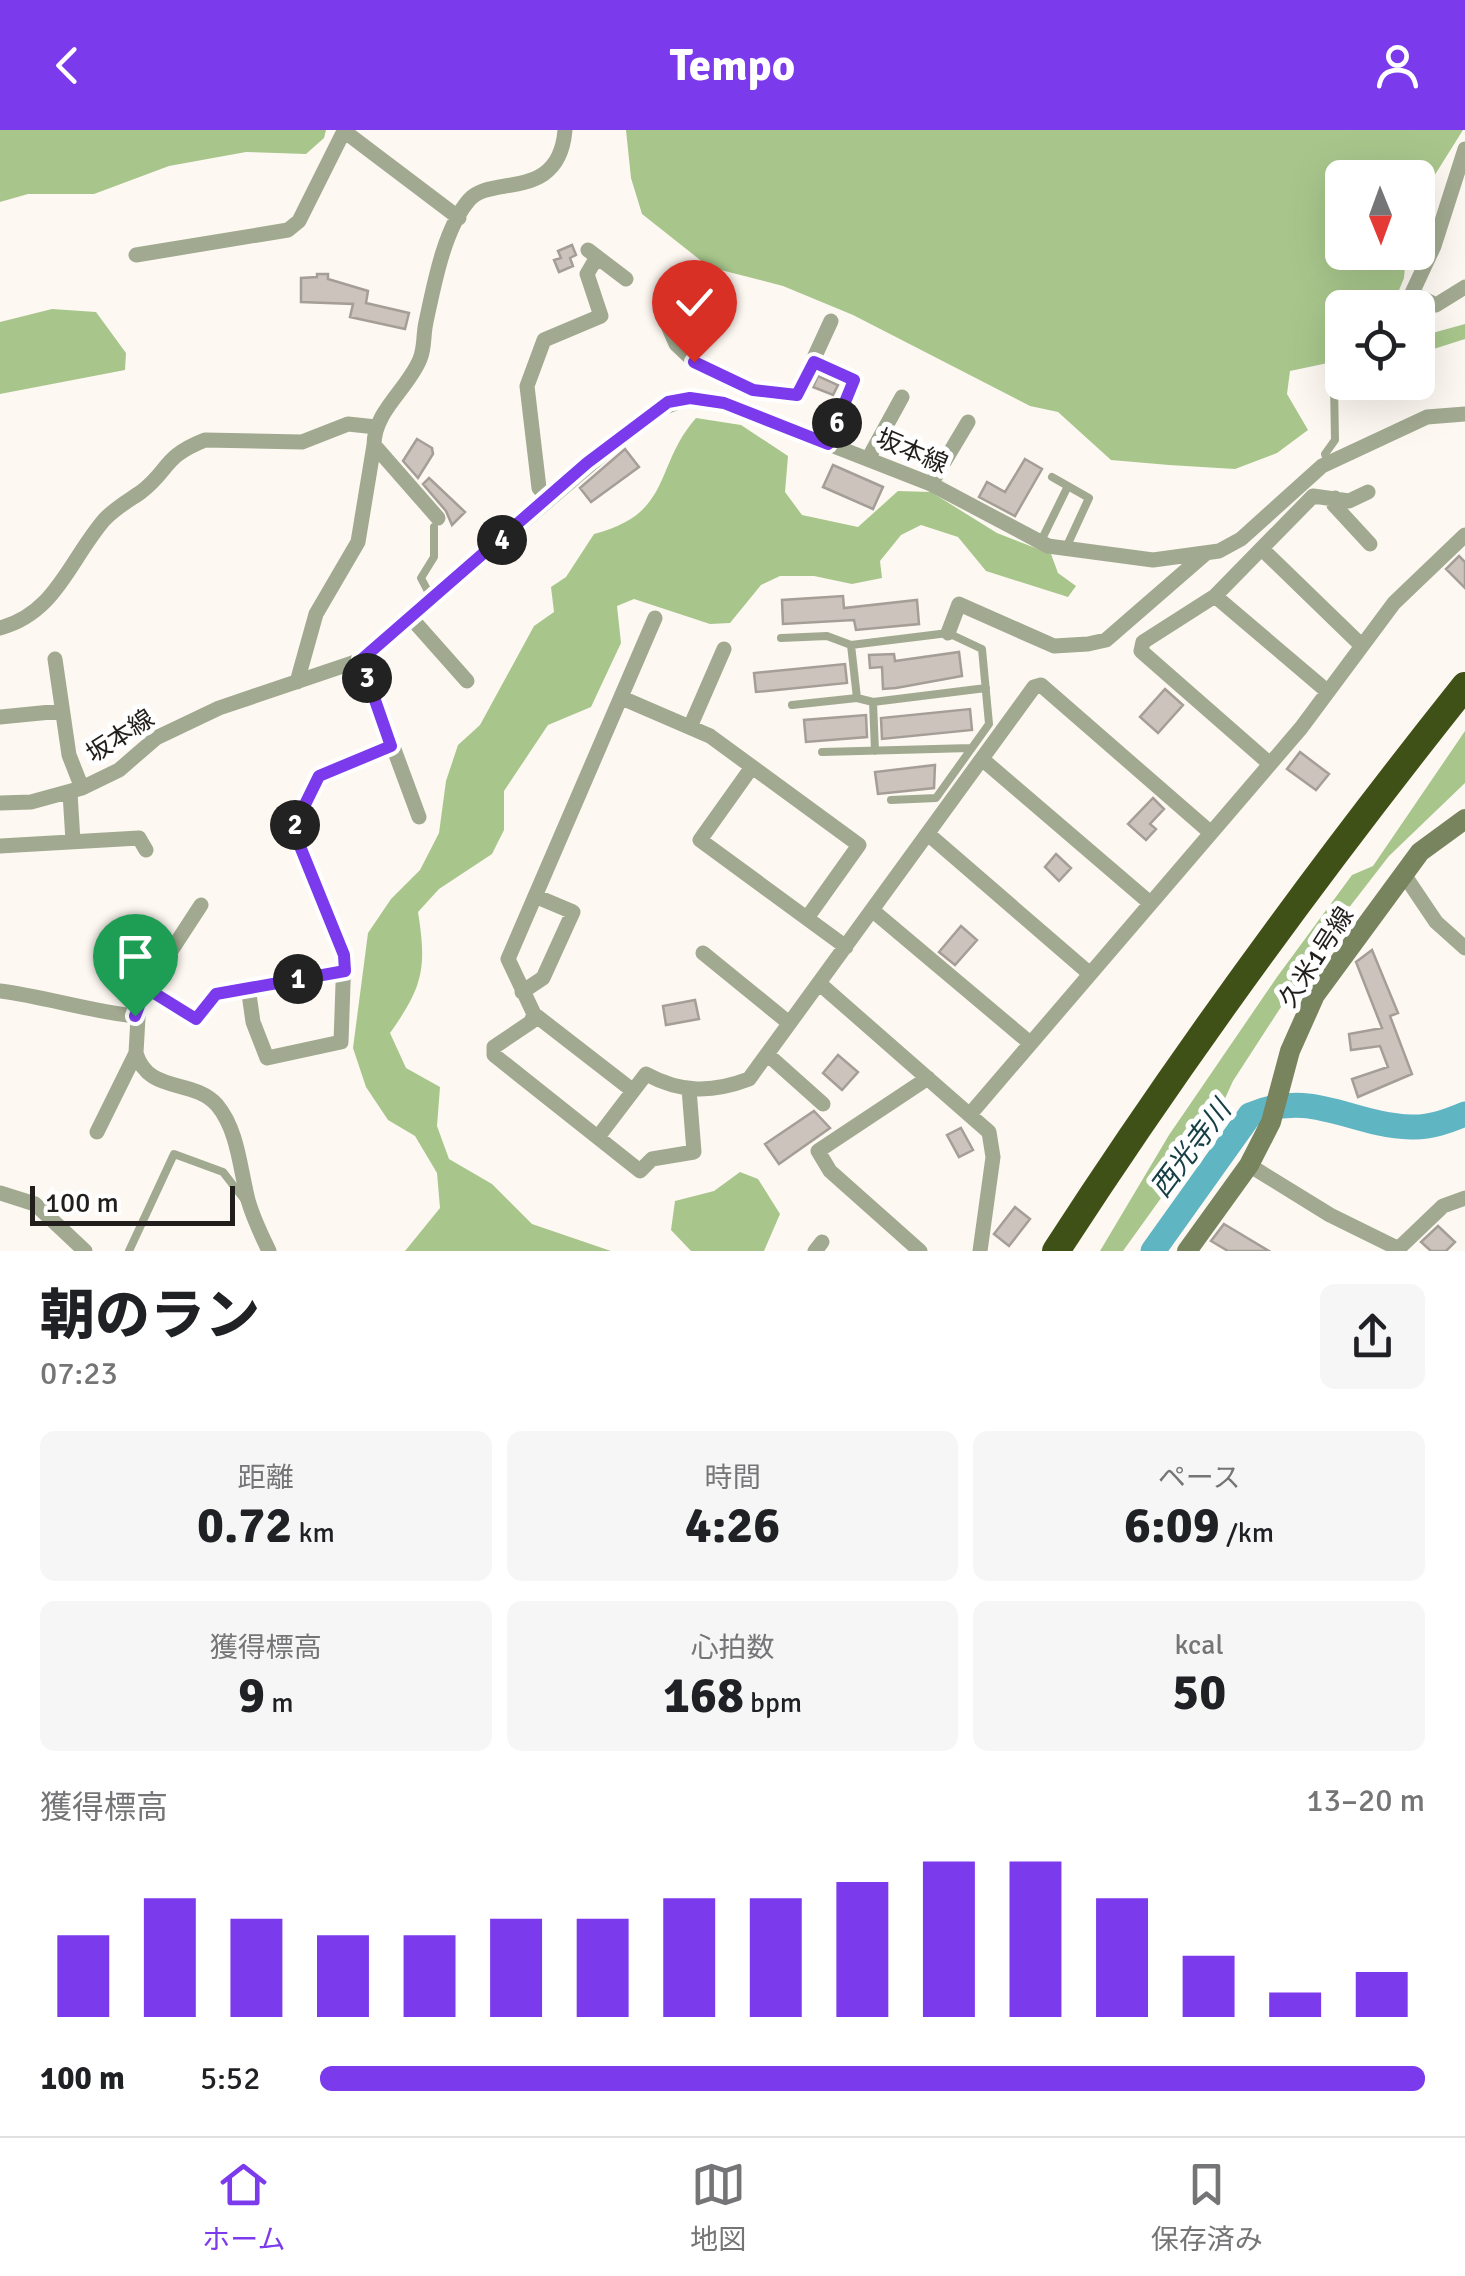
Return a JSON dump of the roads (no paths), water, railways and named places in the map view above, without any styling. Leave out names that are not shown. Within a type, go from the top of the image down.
[{"type":"highway","points":[[1056,1251],[1211,1018],[1336,847],[1465,686]]},
{"type":"highway","points":[[1076,1251],[1117,1182],[1224,1026],[1345,859],[1465,708]]},
{"type":"street","points":[[297,682],[316,614],[358,542],[376,426],[419,363],[426,318],[458,218],[478,192],[521,186],[534,180],[556,158],[564,130]]},
{"type":"street","points":[[136,255],[172,246],[288,230],[299,221],[344,132],[458,218]]},
{"type":"street","points":[[1465,150],[1434,246],[1412,292],[1436,306],[1465,287]]},
{"type":"street","points":[[548,499],[540,488],[526,386],[544,340],[600,316],[587,274],[593,254],[626,278]]},
{"type":"street","points":[[666,319],[683,353],[753,390],[797,395],[831,320]]},
{"type":"street","points":[[814,362],[854,380],[828,444]]},
{"type":"street","points":[[868,459],[902,397]]},
{"type":"street","name":"坂本線","points":[[0,803],[76,791],[119,770],[156,738],[219,708],[361,660],[652,412],[690,398],[724,403],[931,484],[1040,543],[1125,560],[1205,554],[1241,539],[1298,483],[1328,463],[1427,417],[1465,414]]},
{"type":"street","points":[[931,484],[968,422]]},
{"type":"street","points":[[0,628],[33,617],[104,520],[143,490],[168,458],[205,440],[302,442],[348,424],[376,426]]},
{"type":"street","points":[[374,445],[436,523]]},
{"type":"street","points":[[1270,764],[1142,651],[1143,642],[1215,596],[1313,496],[1349,502],[1368,492]]},
{"type":"street","points":[[1335,498],[1334,505],[1370,544]]},
{"type":"street","points":[[972,1112],[1270,764],[1394,604],[1465,535]]},
{"type":"street","points":[[1263,550],[1361,645]]},
{"type":"street","points":[[948,633],[958,604],[1054,646],[1106,640],[1205,554]]},
{"type":"street","points":[[1215,596],[1328,692]]},
{"type":"street","points":[[412,618],[467,680]]},
{"type":"street","points":[[632,1090],[534,1014],[508,959],[655,618]]},
{"type":"street","points":[[690,727],[724,649]]},
{"type":"street","points":[[55,659],[76,791],[73,841]]},
{"type":"street","points":[[361,660],[419,817]]},
{"type":"street","points":[[598,1137],[646,1074],[674,1089],[749,1079],[928,834],[976,753],[1034,687],[1041,685],[1211,833]]},
{"type":"street","points":[[622,698],[690,727],[859,845],[808,918]]},
{"type":"street","points":[[0,717],[62,711]]},
{"type":"street","points":[[248,987],[253,1022],[268,1058],[341,1042],[344,955],[293,829],[319,776],[391,746]]},
{"type":"street","points":[[976,753],[1150,904]]},
{"type":"street","points":[[752,767],[700,840],[846,947]]},
{"type":"street","name":"久米1号線","points":[[1187,1251],[1250,1165],[1271,1122],[1290,1051],[1315,995],[1420,852],[1465,819]]},
{"type":"street","points":[[928,834],[1090,974]]},
{"type":"street","points":[[0,846],[139,838],[146,850]]},
{"type":"street","points":[[1403,873],[1436,922],[1465,948]]},
{"type":"street","points":[[522,992],[543,978],[573,912],[535,896]]},
{"type":"street","points":[[97,1132],[136,1053],[135,1016],[146,988],[201,905]]},
{"type":"street","points":[[872,910],[1030,1043]]},
{"type":"street","points":[[704,953],[789,1024]]},
{"type":"street","points":[[146,988],[196,1019],[216,994],[345,971]]},
{"type":"street","points":[[820,984],[972,1112],[992,1142],[980,1251]]},
{"type":"street","points":[[0,991],[33,995],[86,1011],[135,1016]]},
{"type":"street","points":[[534,1014],[531,1022],[494,1047],[494,1056],[640,1171],[652,1159],[694,1152],[690,1089]]},
{"type":"street","points":[[136,1053],[152,1078],[204,1094],[218,1106],[236,1145],[248,1200],[269,1251]]},
{"type":"street","points":[[767,1054],[824,1104]]},
{"type":"street","points":[[920,1251],[830,1171],[818,1151],[928,1078]]},
{"type":"street","points":[[1250,1165],[1330,1216],[1398,1250],[1444,1206],[1465,1198]]},
{"type":"street","points":[[0,1193],[34,1204],[85,1251]]},
{"type":"street","points":[[893,1251],[904,1238]]},
{"type":"lane","points":[[1328,463],[1325,454],[1335,440],[1334,400]]},
{"type":"lane","points":[[1052,477],[1089,498],[1065,550]]},
{"type":"lane","points":[[1040,543],[1068,486]]},
{"type":"lane","points":[[432,600],[421,578],[434,556],[436,523]]},
{"type":"lane","points":[[782,638],[827,636],[851,645],[948,633],[982,650],[989,724],[976,753],[936,798],[891,800]]},
{"type":"lane","points":[[851,645],[857,698]]},
{"type":"lane","points":[[792,706],[857,698],[873,702],[986,688]]},
{"type":"lane","points":[[873,702],[875,751]]},
{"type":"lane","points":[[822,752],[976,753]]},
{"type":"lane","points":[[129,1251],[174,1154],[223,1172],[242,1199],[248,1200]]},
{"type":"waterway","name":"西光寺川","points":[[1153,1251],[1250,1115],[1272,1108],[1312,1106],[1389,1125],[1418,1127],[1465,1114]]}]
